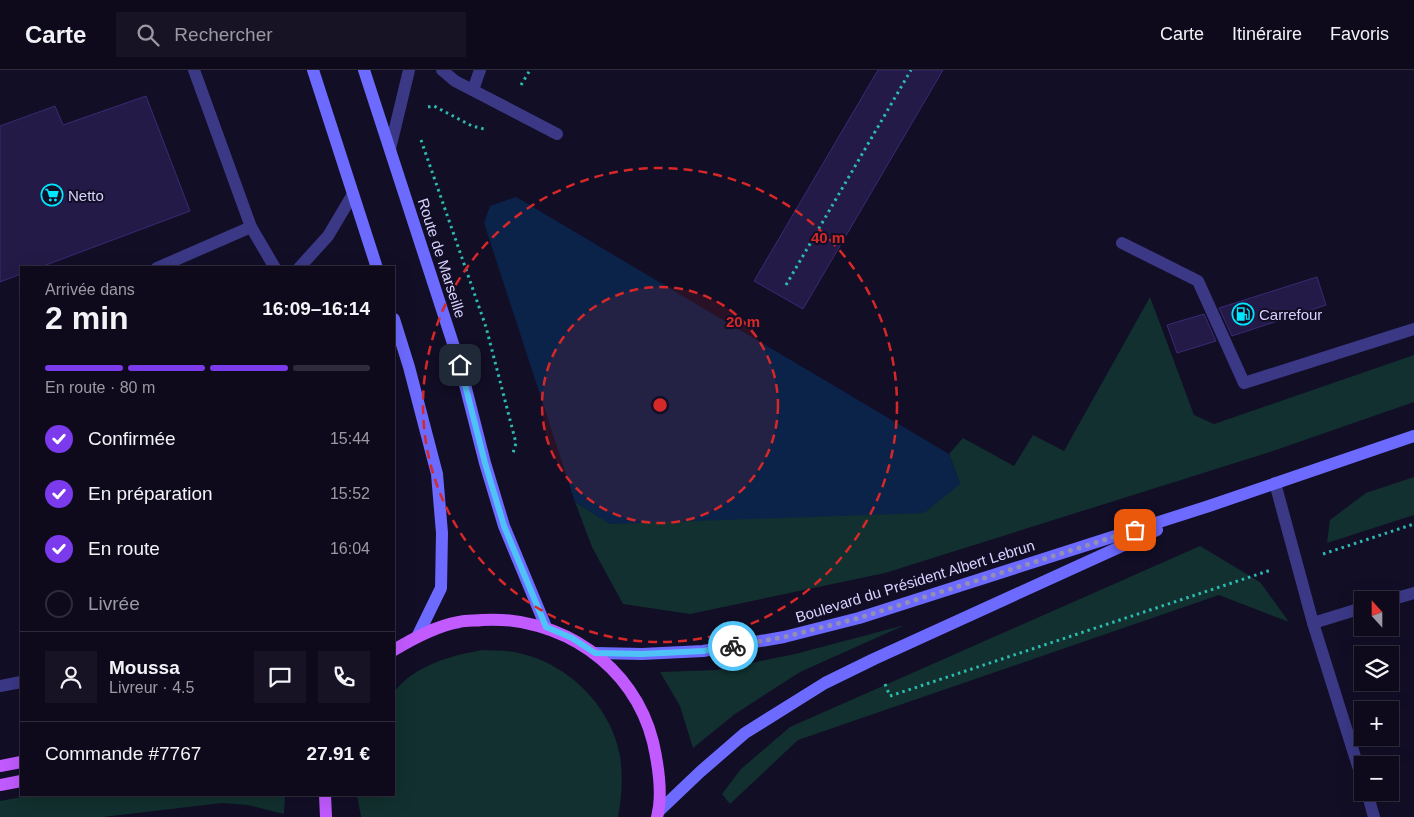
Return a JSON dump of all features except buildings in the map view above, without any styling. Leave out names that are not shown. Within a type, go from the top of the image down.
[{"type":"main road","points":[[312,70],[376,266]]},
{"type":"main road","name":"Route de Marseille","points":[[364,70],[460,365],[485,463],[504,526],[546,627]]},
{"type":"main road","points":[[395,322],[409,366],[437,474],[442,533],[441,588],[418,635]]},
{"type":"main road","name":"Boulevard du Président Albert Lebrun","points":[[595,653],[642,654],[703,651],[784,637],[859,618],[1209,506],[1414,436]]},
{"type":"main road","name":"Boulevard du Président Albert Lebrun","points":[[657,815],[700,772],[745,733],[826,683],[874,659],[1209,506]]},
{"type":"main road","points":[[395,649],[418,635],[468,621],[503,619],[546,627],[572,638],[595,653],[627,686],[648,724],[659,767],[657,815]]},
{"type":"main road","points":[[0,766],[20,762]]},
{"type":"main road","points":[[0,785],[20,781]]},
{"type":"main road","points":[[325,796],[326,817]]},
{"type":"street","points":[[194,70],[251,227],[274,266]]},
{"type":"street","points":[[390,149],[409,70]]},
{"type":"street","points":[[442,70],[455,81],[557,134]]},
{"type":"street","points":[[473,90],[480,70]]},
{"type":"street","points":[[301,266],[328,236],[353,194]]},
{"type":"street","points":[[162,266],[251,227]]},
{"type":"street","points":[[1122,244],[1198,281],[1244,383],[1414,329]]},
{"type":"street","points":[[1275,483],[1296,562],[1355,756]]},
{"type":"street","points":[[1399,597],[1414,593]]},
{"type":"street","points":[[1314,623],[1354,610]]},
{"type":"street","points":[[0,686],[20,682]]},
{"type":"street","points":[[1370,801],[1374,817]]},
{"type":"path","points":[[521,86],[530,70]]},
{"type":"path","points":[[786,285],[911,70]]},
{"type":"path","points":[[425,108],[434,106],[472,126],[484,129],[493,127]]},
{"type":"path","points":[[419,135],[486,327],[512,422],[516,443],[513,453],[506,458]]},
{"type":"path","points":[[884,682],[890,696],[1414,524]]},
{"type":"green space","points":[[1150,297],[1194,415],[1214,424],[1414,355],[1414,402],[1270,452],[885,573],[690,614],[623,604],[592,547],[575,502],[611,524],[960,484],[949,454],[963,438],[1014,466],[1033,435],[1064,451]]},
{"type":"green space","points":[[1414,477],[1414,515],[1327,543],[1330,520],[1366,493]]},
{"type":"green space","points":[[1200,546],[1260,582],[1289,622],[1219,595],[798,740],[730,804],[722,794],[741,769],[790,727]]},
{"type":"green space","points":[[905,625],[800,672],[735,714],[693,748],[680,706],[660,672],[716,670],[795,654]]},
{"type":"green space","points":[[482,650],[513,652],[532,657],[550,664],[567,675],[596,702],[607,719],[615,737],[620,756],[622,786],[618,817],[361,817],[357,796],[395,796],[395,691],[402,683],[423,668],[458,655]]},
{"type":"green space","points":[[27,796],[285,796],[284,814],[248,805],[222,803],[103,817],[0,817],[0,801]]},
{"type":"water","points":[[516,197],[949,454],[960,484],[924,513],[610,524],[575,502],[484,223],[490,206]]},
{"type":"way so far","points":[[733,646],[784,637],[859,618],[1135,530]]},
{"type":"place","name":"Netto","points":[[52,195]]},
{"type":"place","name":"Carrefour","points":[[1243,314]]},
{"type":"route","points":[[460,365],[485,463],[504,526],[546,627],[572,638],[595,653],[642,654],[703,651],[733,646]]}]
